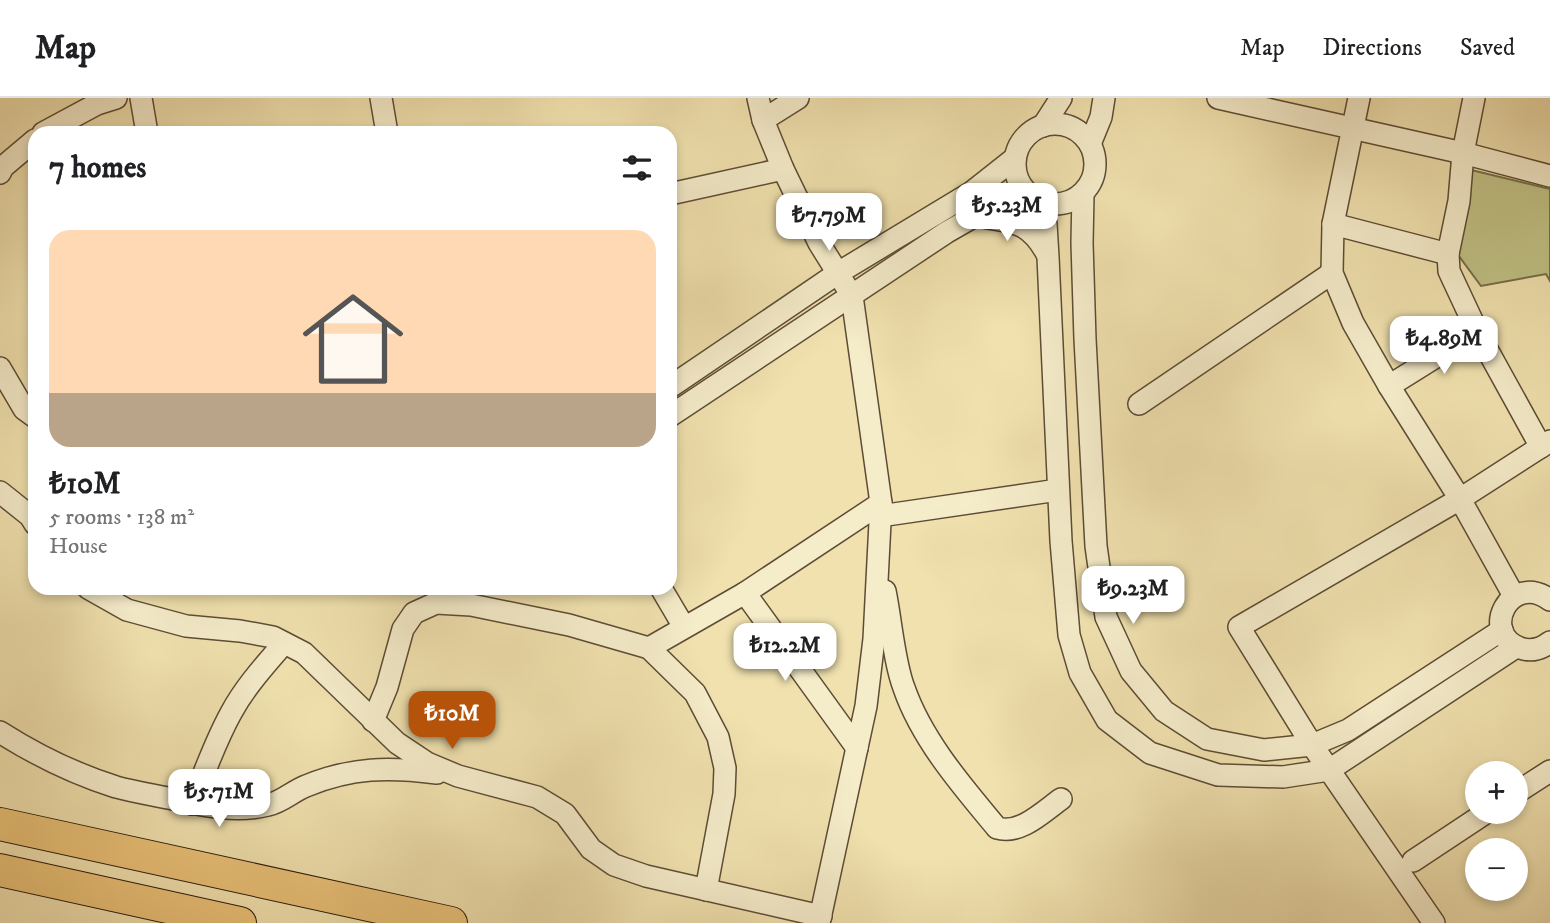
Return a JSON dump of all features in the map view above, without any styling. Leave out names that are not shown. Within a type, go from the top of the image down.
[{"type":"highway","points":[[0,824],[451,923]]},
{"type":"highway","points":[[0,870],[240,923]]},
{"type":"street","points":[[56,126],[97,104],[116,98]]},
{"type":"street","points":[[141,98],[146,126]]},
{"type":"street","points":[[381,98],[386,126]]},
{"type":"street","points":[[0,732],[65,767],[116,787],[192,804],[247,809],[271,805],[304,787],[337,775],[369,769],[407,769],[458,776],[537,797],[565,814],[591,849],[614,865],[646,876],[820,919],[866,706],[874,639],[880,509],[852,296],[819,243],[783,169],[763,120],[758,98]]},
{"type":"street","points":[[763,120],[798,98]]},
{"type":"street","points":[[1043,126],[1061,98]]},
{"type":"street","points":[[1090,144],[1101,117],[1104,98]]},
{"type":"street","points":[[1218,98],[1463,153],[1550,176]]},
{"type":"street","points":[[1359,98],[1333,224],[1332,273],[1353,323],[1460,499],[1514,596]]},
{"type":"street","points":[[1434,923],[1312,745],[1239,627],[1460,499],[1546,444],[1477,331],[1450,271],[1448,254],[1459,201],[1463,153],[1474,98]]},
{"type":"street","points":[[677,411],[915,252],[1008,197],[1036,200],[1049,204],[1067,203],[1083,194],[1089,187],[1096,161],[1090,144],[1070,126],[1043,126],[1035,129],[1022,141],[1015,158],[1016,176],[1026,192],[1036,200],[1046,224],[1063,590],[1069,635],[1080,673],[1108,720],[1150,753],[1218,775],[1283,777],[1329,770],[1516,647]]},
{"type":"street","points":[[1,169],[28,146]]},
{"type":"street","points":[[677,382],[838,272],[972,192],[1015,158]]},
{"type":"street","points":[[677,192],[783,169]]},
{"type":"street","points":[[1083,194],[1083,284],[1096,546],[1106,617],[1131,671],[1164,711],[1208,739],[1264,750],[1312,745],[1348,730],[1502,630]]},
{"type":"street","points":[[977,216],[1024,225],[1040,242],[1048,257]]},
{"type":"street","points":[[1333,224],[1448,254]]},
{"type":"street","points":[[1139,404],[1332,273]]},
{"type":"street","points":[[1389,386],[1477,331]]},
{"type":"street","points":[[0,368],[28,412]]},
{"type":"street","points":[[649,648],[745,593],[880,509],[1058,490]]},
{"type":"street","points":[[0,492],[28,514]]},
{"type":"street","points":[[879,558],[903,686],[917,718],[953,774],[997,828],[1007,831],[1061,800]]},
{"type":"street","points":[[1548,595],[1528,592],[1514,596],[1508,601],[1501,615],[1502,630],[1516,647],[1531,650],[1549,646]]},
{"type":"street","points":[[745,593],[857,748]]},
{"type":"street","points":[[100,595],[127,610],[186,626],[273,637],[304,653],[397,743],[427,763],[458,776]]},
{"type":"street","points":[[373,721],[387,687],[403,629],[414,613],[435,595],[569,625],[649,648],[695,693],[718,737],[725,768],[724,794],[706,890]]},
{"type":"street","points":[[665,595],[684,628]]},
{"type":"street","points":[[192,804],[231,711],[252,680],[284,643]]},
{"type":"street","points":[[1528,785],[1550,771]]},
{"type":"street","points":[[1413,861],[1469,824]]},
{"type":"green space","points":[[1463,168],[1550,189],[1550,281],[1546,274],[1481,286],[1450,244]]}]
